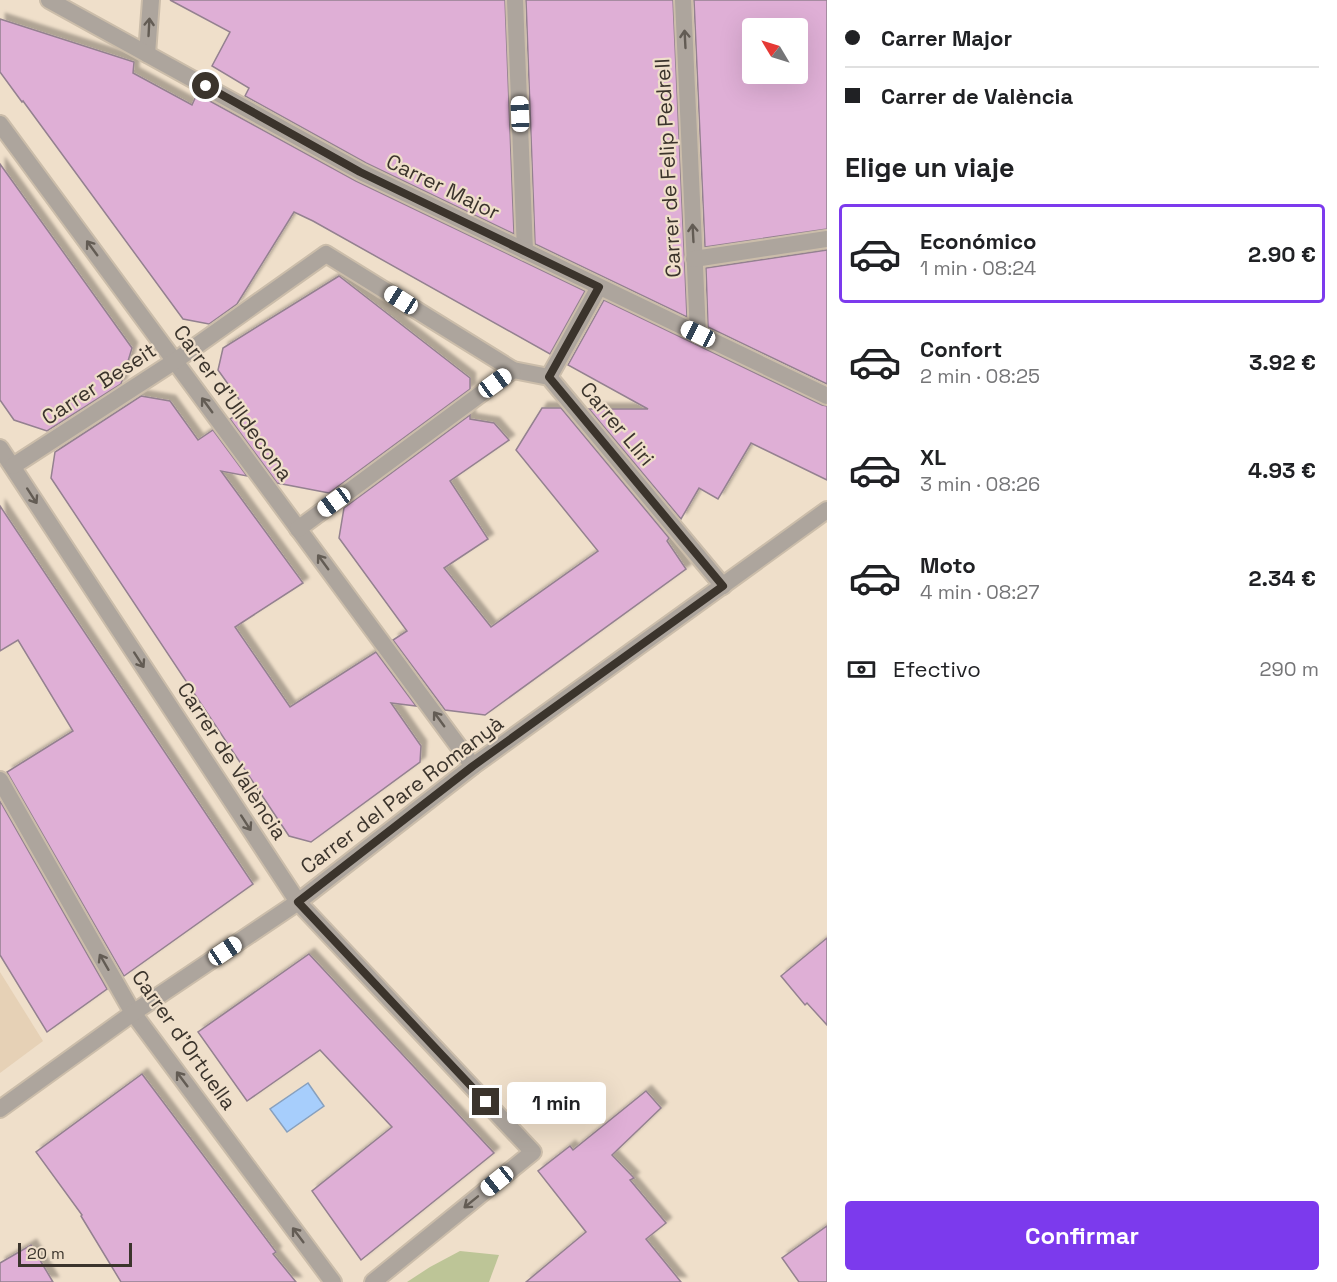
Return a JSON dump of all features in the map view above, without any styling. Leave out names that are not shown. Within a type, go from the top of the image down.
[{"type":"street","name":"Carrer Major","points":[[49,0],[360,172],[827,396]]},
{"type":"street","points":[[147,54],[151,0]]},
{"type":"street","points":[[515,0],[525,251]]},
{"type":"street","name":"Carrer de Felip Pedrell","points":[[683,0],[698,334]]},
{"type":"street","name":"Carrer d'Ulldecona","points":[[0,124],[473,766]]},
{"type":"street","points":[[694,259],[827,239]]},
{"type":"street","name":"Carrer Beseit","points":[[13,466],[175,362],[326,254]]},
{"type":"street","name":"Carrer Lliri","points":[[326,254],[513,370],[549,377],[723,586]]},
{"type":"street","points":[[549,377],[599,287]]},
{"type":"street","points":[[298,529],[513,370]]},
{"type":"street","name":"Carrer de València","points":[[0,448],[298,902],[533,1152],[373,1282]]},
{"type":"street","name":"Carrer del Pare Romanyà","points":[[0,1109],[133,1013],[298,902],[473,766],[827,510]]},
{"type":"street","name":"Carrer d'Ortuella","points":[[0,780],[133,1013],[333,1282]]},
{"type":"shaded area","points":[[0,972],[43,1041],[0,1073]]},
{"type":"green space","points":[[460,1251],[499,1255],[489,1282],[407,1282],[430,1267]]},
{"type":"water","points":[[308,1083],[324,1106],[287,1132],[270,1109]]},
{"type":"building","points":[[170,0],[505,0],[514,234],[366,163],[245,96],[249,88],[212,66],[230,32]]},
{"type":"building","points":[[526,0],[673,0],[687,317],[535,244]]},
{"type":"building","points":[[694,0],[827,0],[827,229],[705,247]]},
{"type":"building","points":[[0,19],[134,62],[133,73],[192,105],[197,94],[356,181],[585,291],[550,354],[294,212],[237,304],[209,324],[183,319],[0,72]]},
{"type":"building","points":[[0,164],[132,348],[121,384],[47,431],[14,420],[0,400]]},
{"type":"building","points":[[827,250],[827,384],[708,327],[706,268]]},
{"type":"building","points":[[339,276],[470,378],[470,389],[329,493],[277,483],[230,419],[246,409],[218,370],[223,348]]},
{"type":"building","points":[[604,300],[827,406],[827,480],[751,443],[718,499],[699,488],[681,519],[589,409],[648,409],[568,365]]},
{"type":"building","points":[[141,396],[170,401],[198,440],[213,430],[247,476],[221,471],[303,583],[235,627],[290,707],[376,652],[416,706],[391,703],[421,746],[420,762],[311,842],[289,836],[51,478],[55,452]]},
{"type":"building","points":[[542,408],[561,408],[669,538],[667,541],[686,569],[485,715],[445,710],[393,640],[407,631],[339,538],[344,508],[470,415],[470,419],[494,423],[509,440],[450,481],[488,539],[444,568],[491,627],[598,551],[516,450]]},
{"type":"building","points":[[0,506],[253,884],[124,976],[7,772],[73,731],[18,640],[0,651]]},
{"type":"building","points":[[0,801],[107,989],[47,1032],[0,955]]},
{"type":"building","points":[[827,938],[827,1025],[807,1003],[805,1005],[781,976]]},
{"type":"building","points":[[309,954],[494,1153],[361,1260],[312,1191],[392,1127],[320,1050],[247,1101],[198,1032]]},
{"type":"building","points":[[142,1074],[276,1252],[273,1254],[296,1282],[121,1282],[82,1215],[36,1152]]},
{"type":"building","points":[[646,1091],[661,1108],[612,1155],[634,1178],[630,1180],[666,1223],[646,1239],[681,1282],[526,1282],[586,1232],[538,1171],[570,1146],[573,1150]]},
{"type":"building","points":[[827,1226],[827,1282],[799,1282],[782,1258]]},
{"type":"building","points":[[31,1245],[53,1282],[0,1282],[0,1263]]},
{"type":"route","points":[[206,86],[360,172],[599,287],[549,377],[723,586],[473,766],[298,902],[486,1102]]}]
